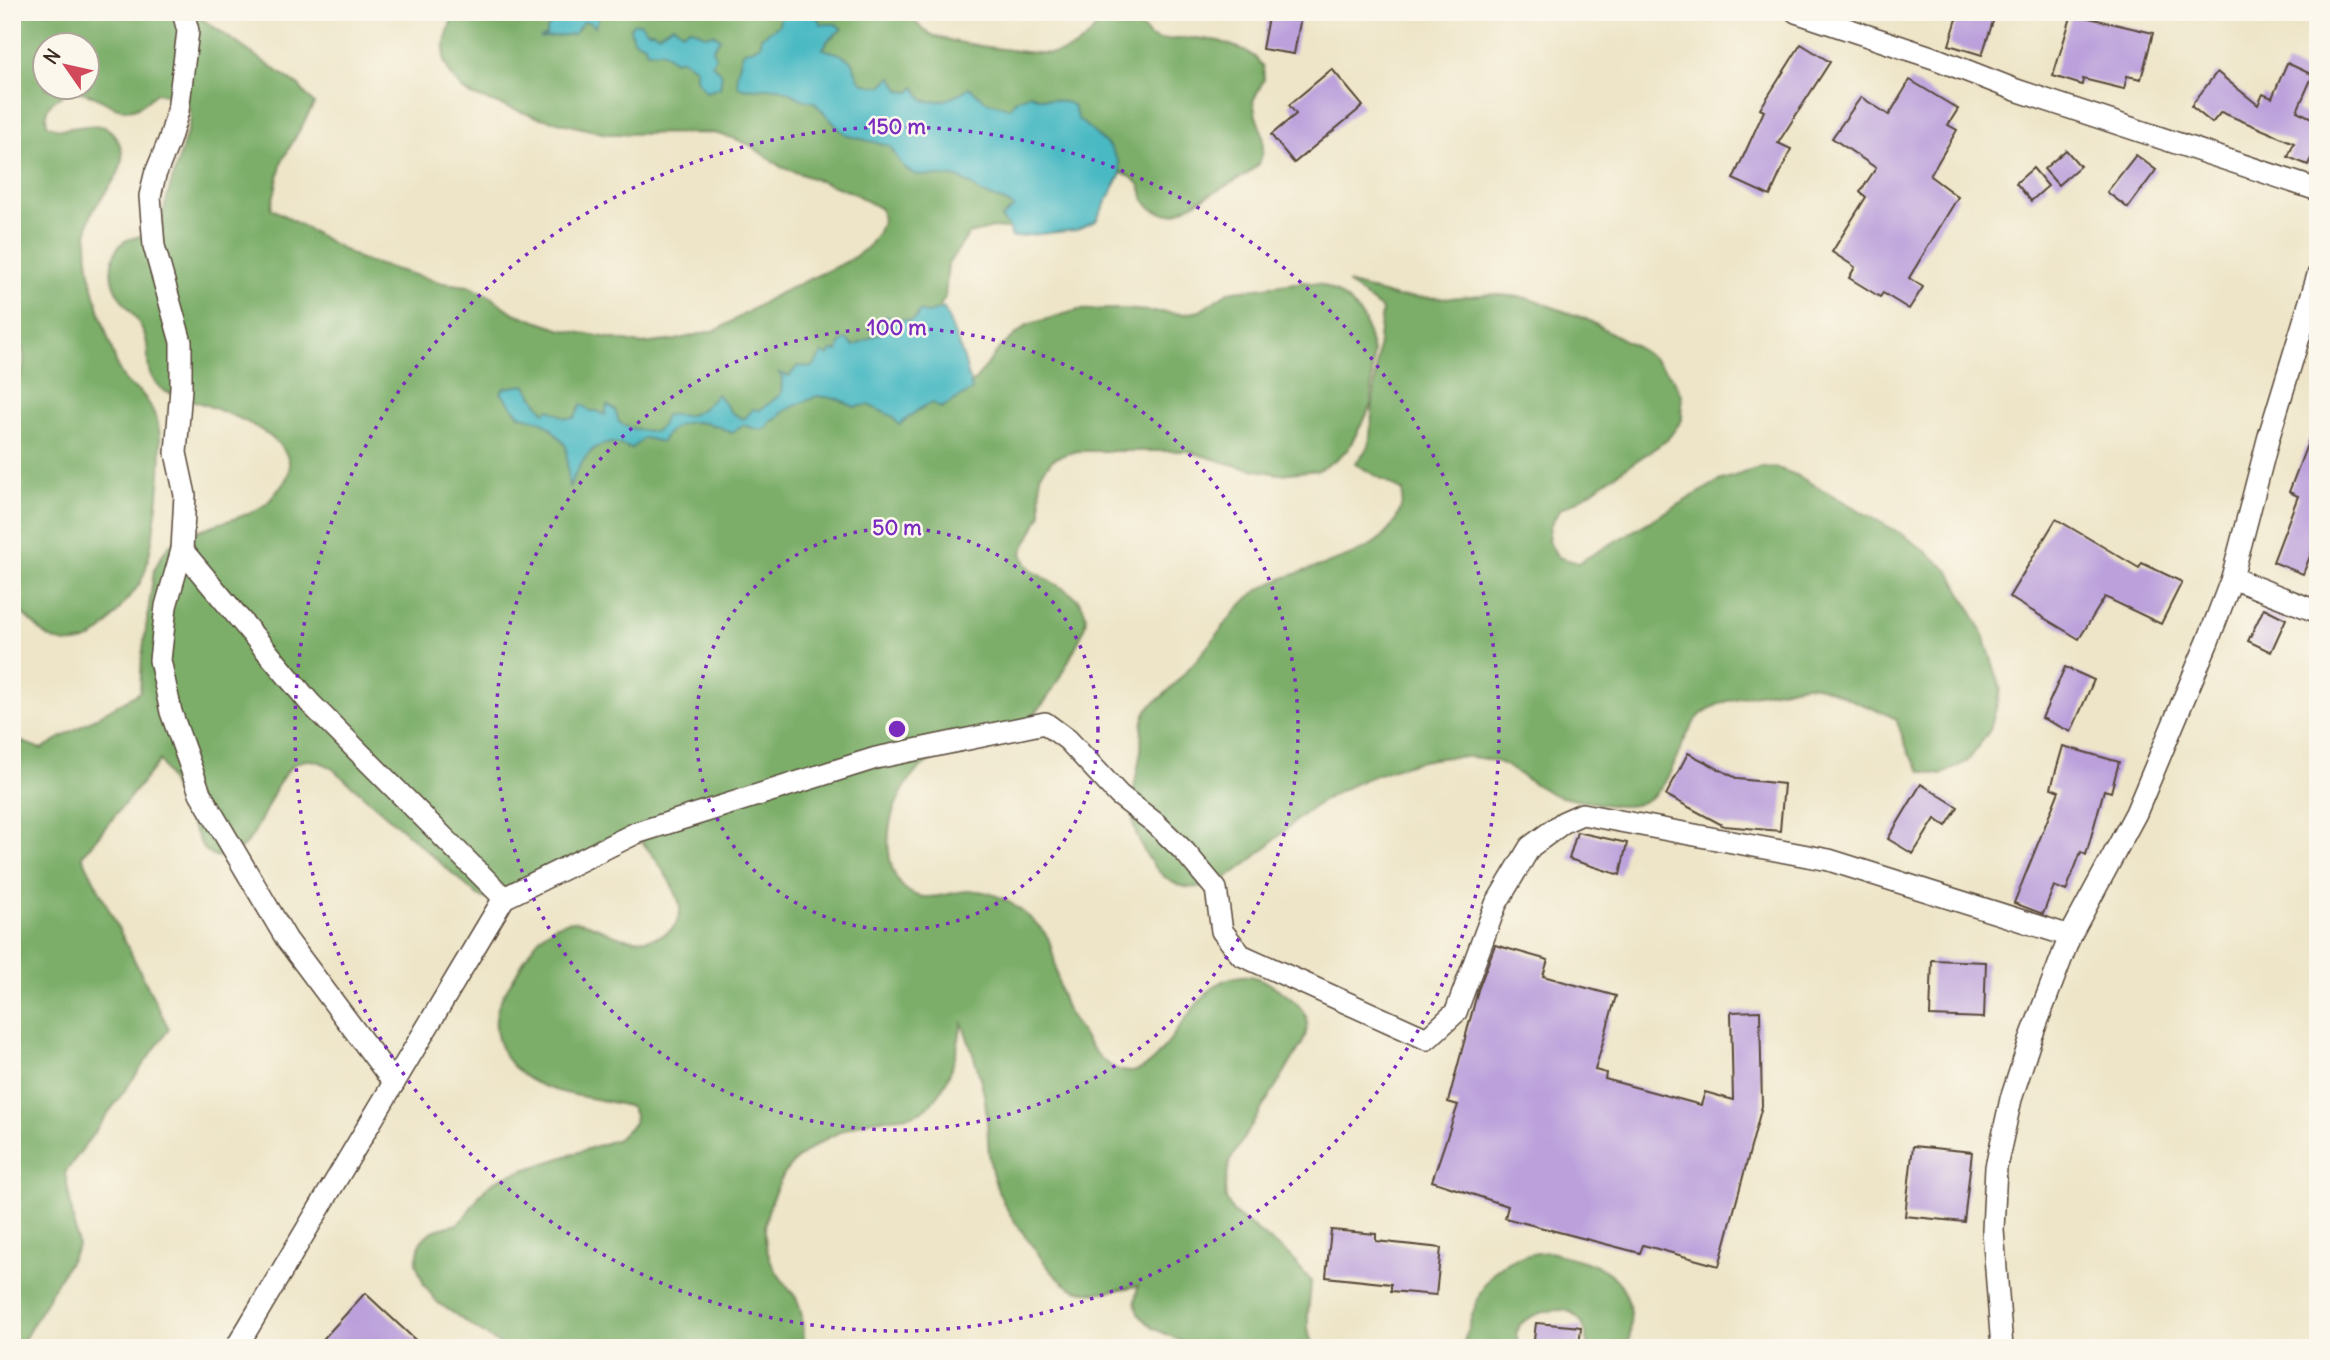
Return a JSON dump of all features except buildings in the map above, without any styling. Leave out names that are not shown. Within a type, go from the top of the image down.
[{"type":"street","points":[[183,12],[188,31],[178,111],[150,196],[154,246],[181,342],[176,453],[185,495],[182,550],[166,606],[160,660],[171,712],[200,793],[287,940],[394,1083]]},
{"type":"street","points":[[1796,12],[1934,58],[2016,90],[2318,190]]},
{"type":"street","points":[[2002,1348],[1993,1230],[1996,1167],[2011,1099],[2070,936],[2136,813],[2232,578],[2269,436],[2318,275]]},
{"type":"street","points":[[182,550],[310,703],[505,898]]},
{"type":"street","points":[[2232,578],[2318,612]]},
{"type":"street","points":[[236,1348],[505,898],[636,832],[876,758],[1045,723],[1068,740],[1119,795],[1155,823],[1185,852],[1216,889],[1223,931],[1241,955],[1427,1039],[1455,1012],[1496,904],[1530,847],[1564,822],[1582,814],[1829,860],[2070,936]]},
{"type":"green space","points":[[12,12],[199,12],[198,16],[299,86],[314,104],[282,161],[271,208],[362,260],[443,283],[468,286],[488,295],[514,313],[559,329],[642,344],[676,340],[719,329],[776,295],[848,261],[867,248],[878,232],[883,221],[881,209],[851,192],[781,167],[748,144],[733,138],[713,133],[607,134],[537,117],[471,95],[452,77],[444,61],[445,42],[454,12],[908,12],[923,29],[944,39],[1034,53],[1058,53],[1084,41],[1105,12],[1144,12],[1141,26],[1150,37],[1159,40],[1196,38],[1219,41],[1244,50],[1256,58],[1263,67],[1264,79],[1253,101],[1263,136],[1263,151],[1259,164],[1246,175],[1171,214],[1152,209],[1145,202],[1135,180],[1111,169],[937,111],[754,65],[1021,201],[1016,230],[993,228],[969,234],[948,264],[945,297],[931,323],[947,396],[976,379],[999,349],[1027,325],[1078,310],[1123,309],[1184,314],[1200,311],[1228,292],[1303,282],[1321,284],[1335,291],[1351,303],[1364,319],[1373,352],[1371,407],[1348,449],[1319,470],[1279,474],[1241,467],[1187,451],[1078,451],[1052,460],[1040,475],[1041,514],[1022,552],[1026,563],[1034,571],[1067,591],[1081,604],[1086,617],[1082,634],[1053,689],[1030,718],[944,753],[921,767],[903,790],[895,807],[889,838],[892,868],[898,881],[907,890],[926,897],[967,891],[984,892],[1011,904],[1037,925],[1049,940],[1066,1008],[1088,1043],[1111,1066],[1131,1072],[1154,1060],[1198,1002],[1210,990],[1234,977],[1254,977],[1268,983],[1299,1006],[1307,1019],[1302,1044],[1230,1160],[1225,1187],[1226,1199],[1233,1212],[1290,1256],[1311,1281],[1309,1334],[1317,1345],[1325,1348],[1195,1348],[1153,1328],[1138,1314],[1135,1301],[1138,1286],[1089,1292],[1074,1289],[1058,1278],[1018,1226],[997,1189],[991,1169],[983,1090],[962,1023],[955,1058],[941,1092],[934,1101],[919,1112],[873,1120],[828,1138],[797,1159],[785,1172],[777,1188],[766,1223],[766,1246],[774,1268],[796,1297],[802,1317],[805,1348],[505,1348],[437,1302],[424,1285],[416,1263],[420,1243],[435,1230],[457,1224],[463,1219],[490,1184],[503,1177],[618,1139],[634,1123],[635,1115],[631,1107],[553,1090],[519,1072],[506,1058],[498,1039],[496,1017],[499,1004],[532,947],[557,925],[580,922],[634,939],[654,938],[671,929],[677,922],[680,904],[665,874],[639,839],[494,901],[478,896],[333,769],[312,760],[296,764],[283,776],[253,834],[241,849],[225,856],[214,856],[202,846],[160,760],[82,856],[169,1029],[65,1173],[78,1246],[19,1348],[12,1348],[12,738],[41,749],[140,692],[154,570],[164,552],[177,540],[247,514],[266,504],[280,488],[289,469],[285,452],[272,437],[227,413],[164,391],[151,376],[147,341],[139,323],[115,289],[111,269],[119,246],[127,240],[145,235],[156,227],[161,218],[191,119],[188,103],[168,95],[156,93],[133,109],[114,107],[102,101],[102,32],[32,32],[32,102],[53,102],[47,110],[47,124],[65,129],[96,125],[105,127],[113,133],[120,145],[122,155],[118,173],[95,207],[89,221],[89,267],[98,306],[118,366],[126,381],[140,392],[149,405],[158,425],[160,461],[154,530],[141,581],[101,631],[87,641],[78,643],[51,638],[12,607],[12,393],[24,363],[22,345],[12,314]]},
{"type":"green space","points":[[1347,283],[1397,297],[1450,298],[1491,294],[1527,298],[1586,319],[1632,344],[1654,359],[1673,378],[1682,396],[1682,420],[1667,440],[1577,501],[1560,509],[1550,526],[1548,541],[1558,557],[1578,563],[1719,481],[1762,467],[1777,468],[1796,475],[1905,536],[1924,550],[1950,572],[1983,633],[2001,689],[1990,730],[1968,761],[1941,775],[1921,771],[1909,754],[1896,719],[1824,688],[1800,686],[1734,699],[1703,713],[1688,732],[1663,785],[1642,803],[1621,806],[1563,797],[1546,791],[1498,762],[1462,757],[1438,758],[1390,770],[1339,792],[1304,814],[1257,855],[1221,880],[1202,887],[1184,887],[1166,878],[1144,851],[1133,823],[1142,725],[1147,710],[1166,694],[1239,607],[1254,593],[1274,582],[1368,547],[1386,534],[1398,515],[1403,491],[1355,464],[1369,446],[1382,309]]},
{"type":"green space","points":[[1549,1252],[1603,1269],[1622,1286],[1628,1299],[1630,1315],[1627,1348],[1589,1348],[1579,1319],[1571,1312],[1557,1310],[1534,1316],[1521,1324],[1516,1332],[1519,1348],[1462,1348],[1487,1281],[1510,1261]]},
{"type":"water","points":[[557,12],[599,12],[600,15],[595,27],[590,22],[583,22],[574,34],[540,38],[546,35]]},
{"type":"water","points":[[781,12],[815,12],[821,24],[836,24],[842,29],[828,40],[823,49],[840,54],[853,62],[858,78],[869,85],[881,86],[892,77],[901,91],[910,92],[915,87],[924,100],[930,101],[948,99],[969,87],[986,101],[1009,108],[1016,100],[1030,94],[1073,105],[1078,119],[1110,147],[1119,162],[1121,174],[1096,221],[1076,230],[1012,237],[1001,218],[1014,207],[1007,203],[980,192],[961,179],[917,175],[911,172],[904,167],[890,146],[849,136],[814,102],[778,88],[739,87],[737,74],[743,52],[761,45],[761,37],[779,25]]},
{"type":"water","points":[[640,23],[648,31],[658,34],[673,25],[683,32],[690,28],[705,35],[714,34],[720,39],[713,49],[716,57],[712,64],[722,74],[720,88],[706,92],[696,79],[696,69],[682,59],[674,61],[662,51],[647,52],[645,45],[633,40],[630,28],[633,24]]},
{"type":"water","points":[[944,308],[964,359],[972,390],[941,408],[933,403],[924,407],[899,425],[892,416],[868,405],[854,407],[839,399],[817,396],[784,411],[770,422],[767,428],[760,430],[743,425],[732,433],[713,425],[684,423],[668,433],[662,442],[644,438],[631,449],[609,443],[600,446],[585,458],[569,488],[566,446],[550,427],[519,415],[501,393],[504,388],[525,385],[545,412],[549,409],[565,418],[574,418],[582,404],[590,411],[605,415],[607,405],[615,410],[619,422],[623,425],[654,432],[661,427],[665,415],[693,414],[705,407],[717,394],[732,413],[744,419],[753,409],[760,410],[781,394],[782,378],[779,373],[789,376],[798,366],[813,367],[822,353],[829,356],[831,351],[838,351],[840,344],[846,339],[854,346],[880,333],[880,324],[886,316],[910,321],[917,317],[919,311],[928,313]]}]
